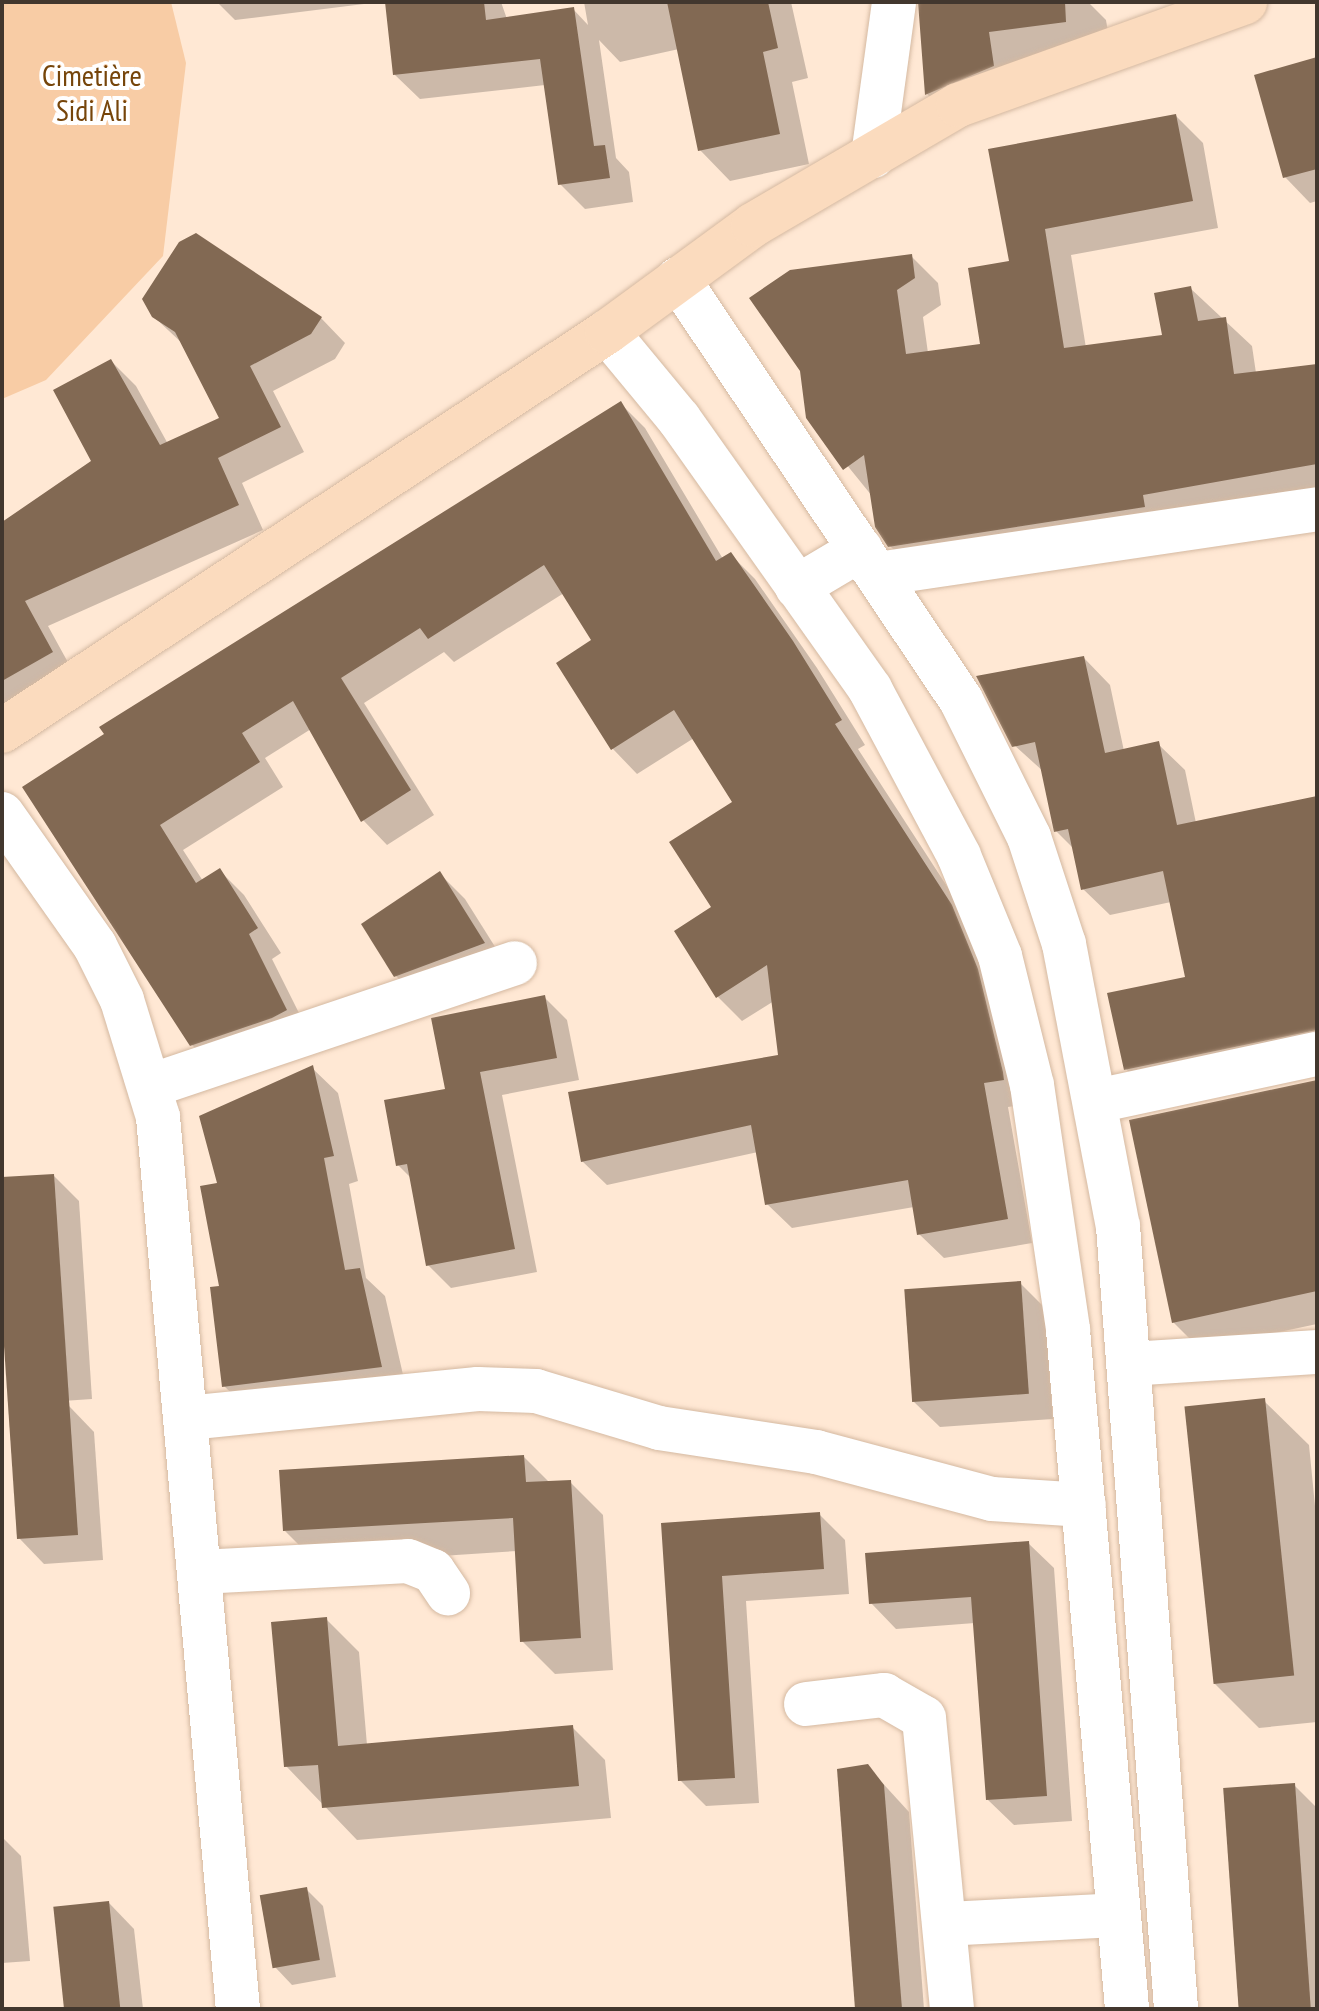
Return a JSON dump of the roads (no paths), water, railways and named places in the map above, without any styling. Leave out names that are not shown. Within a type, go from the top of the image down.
[{"type":"main road","points":[[2,731],[607,332],[678,279],[958,105],[1245,2]]},
{"type":"street","points":[[873,156],[894,2]]},
{"type":"street","points":[[678,279],[870,561],[977,726],[1029,837],[1064,944],[1097,1101],[1130,1364],[1176,2009]]},
{"type":"street","points":[[607,332],[870,689],[918,775],[1000,956],[1048,1171],[1079,1445],[1127,2009]]},
{"type":"street","points":[[797,587],[870,561],[1317,509]]},
{"type":"street","points":[[2,814],[95,946],[150,1086],[167,1178],[238,2009]]},
{"type":"street","points":[[150,1086],[515,963]]},
{"type":"street","points":[[1097,1101],[1317,1054]]},
{"type":"street","points":[[1130,1364],[1317,1352]]},
{"type":"street","points":[[187,1418],[478,1389],[536,1391],[659,1428],[816,1452],[992,1499],[1084,1505]]},
{"type":"street","points":[[1079,1445],[1134,1445]]},
{"type":"street","points":[[200,1572],[408,1561],[433,1571],[448,1593]]},
{"type":"street","points":[[806,1704],[884,1695],[924,1718],[952,2009]]},
{"type":"street","points":[[946,1924],[1118,1915]]},
{"type":"park label","name":"Cimetière Sidi Ali","points":[[92,92]]}]
